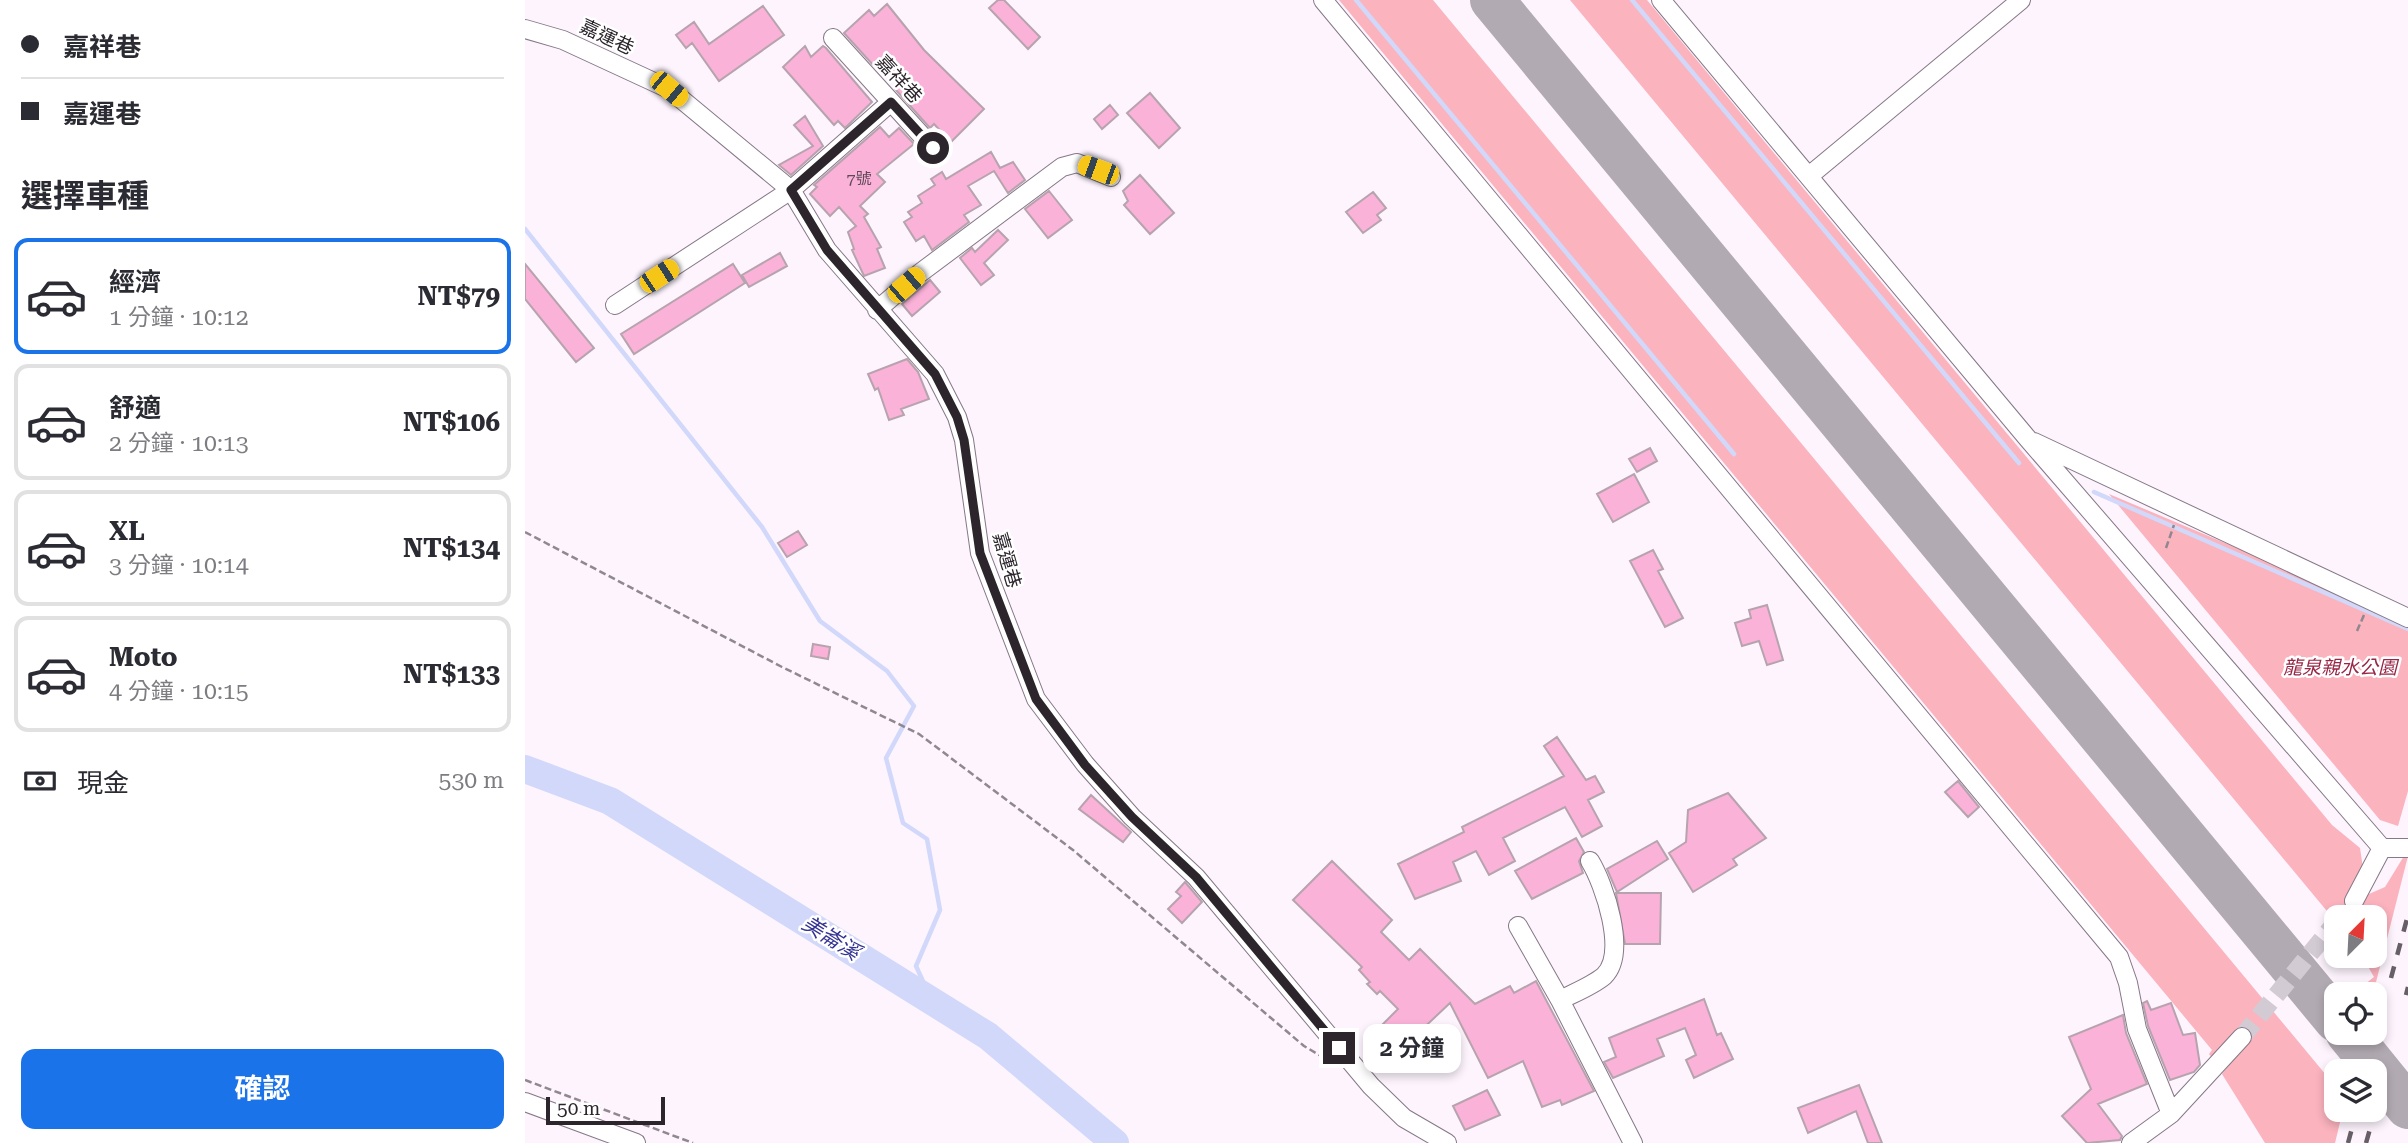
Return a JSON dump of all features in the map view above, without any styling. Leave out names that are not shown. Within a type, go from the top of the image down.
[{"type":"street","points":[[1322,0],[2119,957],[2128,983],[2137,1028],[2171,1114]]},
{"type":"street","points":[[1661,0],[2028,439],[2382,848],[2408,848]]},
{"type":"street","points":[[1809,176],[1844,150],[2021,0]]},
{"type":"street","name":"嘉運巷","points":[[525,29],[563,40],[669,89],[791,190],[827,250],[935,374],[957,417],[964,440],[980,553],[1036,699],[1085,765],[1132,817],[1196,877],[1371,1086],[1404,1118],[1447,1143]]},
{"type":"street","name":"嘉祥巷","points":[[833,38],[933,148]]},
{"type":"street","points":[[615,305],[791,190],[891,102]]},
{"type":"street","points":[[877,310],[920,273],[1062,167],[1077,163],[1111,177]]},
{"type":"street","points":[[2028,439],[2408,618]]},
{"type":"street","points":[[2354,901],[2382,848]]},
{"type":"street","points":[[1560,1000],[1604,975],[1611,964],[1614,939],[1609,906],[1590,861]]},
{"type":"street","points":[[1518,926],[1560,1000],[1633,1143]]},
{"type":"street","points":[[2131,1143],[2171,1114],[2242,1037]]},
{"type":"street","points":[[525,1102],[636,1143]]},
{"type":"path","points":[[2166,548],[2179,512]]},
{"type":"path","points":[[525,531],[782,667],[919,734],[1073,850],[1304,1046],[1326,1059]]},
{"type":"path","points":[[525,1080],[693,1143]]},
{"type":"green space","points":[[1339,0],[1433,0],[2324,1073],[2324,1122],[2340,1122],[2335,1143],[2265,1143],[2222,1074],[2246,1043],[2214,1060],[2209,1054],[2212,1050]]},
{"type":"green space","points":[[1570,0],[1647,0],[2332,825],[2360,848],[2363,868],[2359,905],[2324,905],[2324,908]]},
{"type":"green space","name":"龍泉親水公園","points":[[2109,494],[2408,620],[2408,791],[2398,826],[2380,820]]},
{"type":"green space","points":[[2404,856],[2408,856],[2387,939],[2387,905],[2360,905],[2369,894],[2385,887]]},
{"type":"green space","points":[[2369,968],[2380,968],[2376,982],[2368,982],[2374,977]]},
{"type":"building","points":[[998,0],[1004,0],[1040,37],[1028,49],[989,8]]},
{"type":"building","points":[[887,4],[924,50],[984,109],[951,142],[934,124],[930,128],[895,89],[899,85],[879,61],[873,65],[844,33],[869,10],[874,16]]},
{"type":"building","points":[[763,6],[784,35],[719,81],[692,43],[686,48],[676,35],[694,22],[709,44]]},
{"type":"building","points":[[805,46],[811,57],[823,46],[826,48],[872,102],[845,128],[838,121],[834,125],[783,67]]},
{"type":"building","points":[[1150,93],[1180,128],[1159,148],[1127,113]]},
{"type":"building","points":[[1110,105],[1118,115],[1102,129],[1094,119]]},
{"type":"building","points":[[805,116],[823,146],[791,175],[779,165],[813,146],[794,125]]},
{"type":"building","points":[[880,127],[889,137],[899,128],[914,144],[877,174],[885,182],[860,206],[868,214],[864,217],[881,247],[877,249],[885,268],[864,276],[852,250],[854,249],[848,232],[856,226],[839,207],[830,216],[810,194],[817,187],[814,185]]},
{"type":"building","points":[[991,152],[1000,168],[1013,162],[1025,180],[1008,193],[994,171],[968,186],[981,205],[964,215],[969,222],[932,250],[924,236],[916,241],[904,222],[912,217],[908,212],[922,203],[918,196],[935,185],[931,179],[942,172],[946,179]]},
{"type":"building","points":[[1140,175],[1174,213],[1150,234],[1124,205],[1128,201],[1123,191]]},
{"type":"building","points":[[1049,191],[1072,220],[1048,238],[1025,209]]},
{"type":"building","points":[[1373,192],[1386,208],[1377,215],[1381,220],[1363,233],[1346,212]]},
{"type":"building","points":[[998,230],[1008,240],[984,263],[994,275],[981,285],[960,258],[972,248],[975,252]]},
{"type":"building","points":[[780,253],[787,266],[749,287],[742,275]]},
{"type":"building","points":[[525,264],[594,348],[576,362],[525,299]]},
{"type":"building","points":[[733,264],[745,283],[634,354],[621,334]]},
{"type":"building","points":[[930,280],[940,292],[912,316],[902,304]]},
{"type":"building","points":[[907,359],[918,372],[929,399],[901,409],[904,415],[889,420],[878,388],[875,390],[868,374]]},
{"type":"building","points":[[1650,448],[1657,461],[1637,472],[1629,459]]},
{"type":"building","points":[[1634,474],[1649,502],[1613,522],[1597,494]]},
{"type":"building","points":[[798,531],[807,545],[787,557],[778,543]]},
{"type":"building","points":[[1653,550],[1663,569],[1658,571],[1683,618],[1665,627],[1630,561]]},
{"type":"building","points":[[1767,605],[1783,660],[1767,665],[1759,641],[1742,646],[1735,623],[1751,618],[1749,610]]},
{"type":"building","points":[[813,644],[830,647],[828,659],[811,656]]},
{"type":"building","points":[[1557,737],[1586,780],[1595,776],[1604,792],[1588,800],[1602,826],[1582,837],[1565,807],[1503,838],[1515,861],[1489,875],[1476,851],[1453,862],[1461,881],[1415,899],[1398,864],[1464,832],[1462,827],[1564,776],[1544,746]]},
{"type":"building","points":[[1958,781],[1979,807],[1968,817],[1945,792]]},
{"type":"building","points":[[1728,793],[1766,838],[1733,859],[1737,865],[1693,892],[1669,853],[1686,842],[1688,810]]},
{"type":"building","points":[[1091,795],[1131,832],[1123,842],[1079,809]]},
{"type":"building","points":[[1576,838],[1584,852],[1579,861],[1583,873],[1532,899],[1515,871]]},
{"type":"building","points":[[1657,841],[1668,859],[1617,892],[1607,869]]},
{"type":"building","points":[[1332,861],[1392,920],[1381,932],[1409,960],[1420,949],[1475,1004],[1510,986],[1514,993],[1536,981],[1594,1091],[1562,1105],[1560,1100],[1542,1107],[1523,1061],[1488,1078],[1450,1003],[1397,1053],[1376,1031],[1398,1009],[1380,991],[1377,994],[1367,984],[1370,982],[1359,970],[1362,967],[1293,900]]},
{"type":"building","points":[[1185,882],[1202,902],[1182,923],[1168,909],[1181,896],[1176,892]]},
{"type":"building","points":[[1616,893],[1661,893],[1660,944],[1625,944]]},
{"type":"building","points":[[1704,999],[1717,1035],[1721,1033],[1733,1059],[1694,1078],[1686,1060],[1696,1055],[1685,1028],[1657,1039],[1664,1056],[1613,1078],[1604,1062],[1616,1057],[1609,1038]]},
{"type":"building","points":[[2147,1001],[2151,1010],[2171,1003],[2183,1035],[2195,1033],[2200,1065],[2194,1072],[2170,1080],[2148,1026],[2143,1003]]},
{"type":"building","points":[[2123,1015],[2126,1033],[2147,1084],[2098,1104],[2122,1136],[2120,1140],[2087,1143],[2062,1116],[2091,1089],[2069,1037]]},
{"type":"building","points":[[1859,1085],[1882,1143],[1868,1143],[1856,1111],[1808,1133],[1798,1108]]},
{"type":"building","points":[[1487,1090],[1500,1115],[1465,1130],[1453,1106]]},
{"type":"waterway","points":[[1356,0],[1734,454]]},
{"type":"waterway","points":[[1632,0],[2019,463]]},
{"type":"waterway","points":[[525,229],[762,527],[820,621],[887,671],[914,706],[886,758],[903,823],[927,839],[940,910],[916,966],[932,1001]]},
{"type":"waterway","points":[[2094,492],[2408,629]]},
{"type":"waterway","name":"美崙溪","points":[[525,769],[610,801],[988,1036],[1115,1143]]},
{"type":"taxiway","points":[[1492,0],[2324,1005]]},
{"type":"taxiway","points":[[2358,1045],[2408,1107]]},
{"type":"tunnel","points":[[2242,1037],[2324,937]]},
{"type":"railway","points":[[2391,978],[2408,915]]},
{"type":"railway","points":[[2406,995],[2408,987]]},
{"type":"railway","points":[[2348,1143],[2354,1122]]},
{"type":"railway","points":[[2366,1143],[2372,1122]]},
{"type":"route","points":[[933,148],[891,102],[791,190],[827,250],[935,374],[957,417],[964,440],[980,553],[1008,632],[1036,699],[1085,765],[1132,817],[1196,877],[1339,1048]]}]
